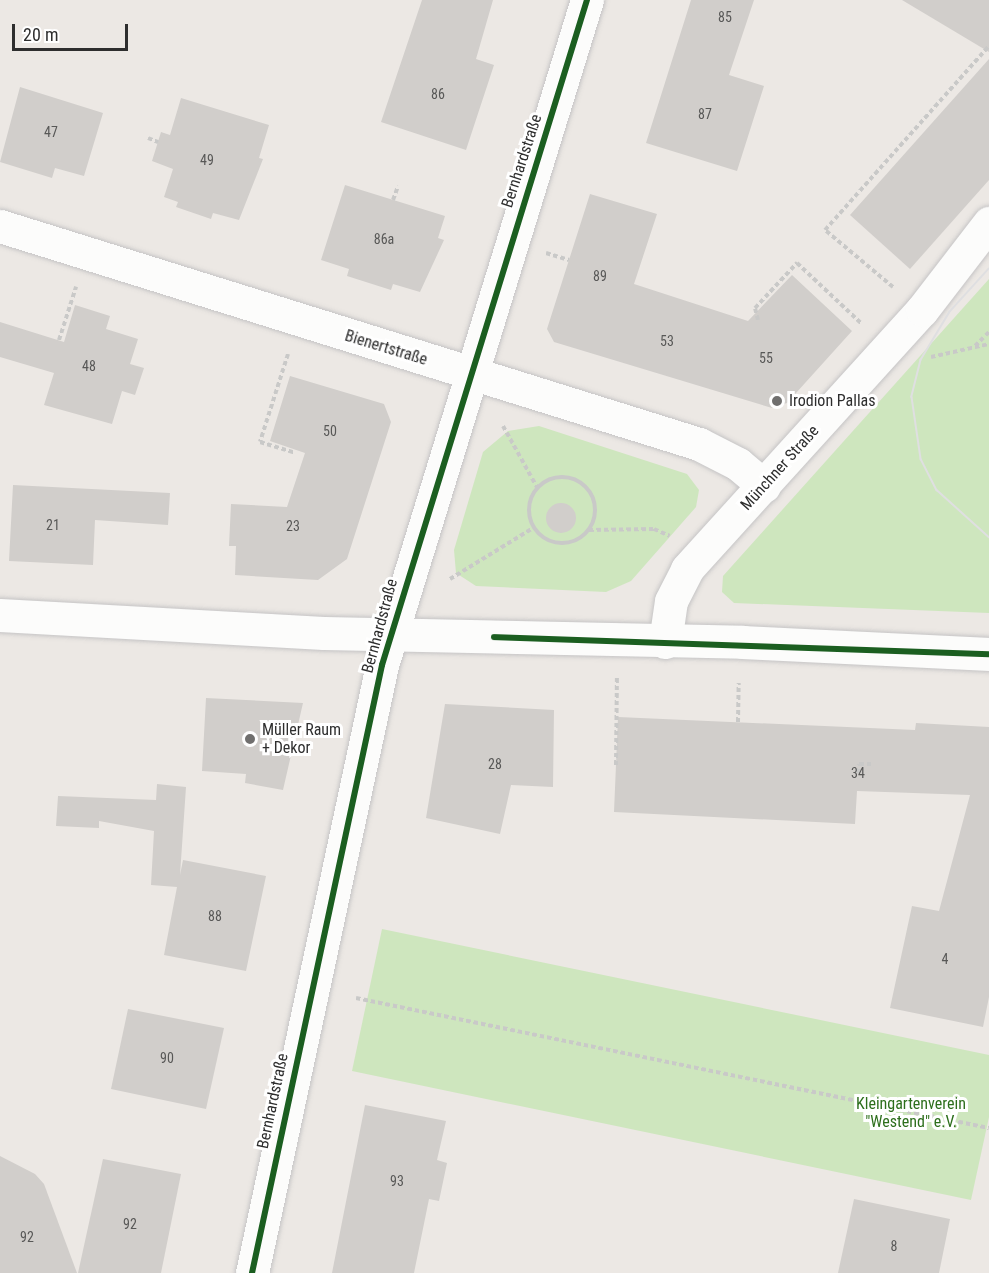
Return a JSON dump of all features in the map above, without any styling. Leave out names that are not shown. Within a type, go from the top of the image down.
[{"type":"street","name":"Bernhardstraße","points":[[252,1273],[390,634],[587,0]]},
{"type":"street","name":"Münchner Straße","points":[[665,642],[671,601],[687,569],[922,310],[989,223]]},
{"type":"street","name":"Bienertstraße","points":[[0,226],[699,444],[738,464],[764,486]]},
{"type":"street","points":[[0,615],[390,634],[989,654]]},
{"type":"path","points":[[922,310],[825,230],[989,46]]},
{"type":"path","points":[[148,138],[158,142]]},
{"type":"path","points":[[393,200],[398,186]]},
{"type":"path","points":[[758,320],[755,308],[797,263],[866,327]]},
{"type":"path","points":[[59,340],[78,278]]},
{"type":"path","points":[[974,347],[989,332]]},
{"type":"path","points":[[291,344],[260,442],[295,453]]},
{"type":"path","points":[[921,360],[989,344]]},
{"type":"path","points":[[503,426],[537,487]]},
{"type":"path","points":[[589,530],[595,506],[588,488],[566,477],[537,487],[529,505],[533,528],[551,542],[564,543],[589,530],[654,529],[680,539]]},
{"type":"path","points":[[450,579],[533,528]]},
{"type":"path","points":[[616,765],[617,676]]},
{"type":"path","points":[[738,722],[739,683]]},
{"type":"path","points":[[858,773],[859,764],[871,764]]},
{"type":"path","points":[[356,998],[989,1128]]},
{"type":"green space","points":[[989,279],[989,613],[734,603],[722,592],[723,576]]},
{"type":"green space","points":[[539,426],[687,474],[699,490],[696,507],[631,581],[606,592],[476,586],[456,573],[454,550],[483,452],[508,431]]},
{"type":"green space","name":"Kleingartenverein \"Westend\" e.V.","points":[[382,929],[989,1055],[989,1117],[971,1200],[352,1071]]},
{"type":"building","points":[[422,0],[493,0],[476,59],[494,65],[466,150],[381,122]]},
{"type":"building","points":[[691,0],[754,0],[729,75],[764,86],[737,171],[646,143]]},
{"type":"building","points":[[902,0],[989,0],[989,52]]},
{"type":"building","points":[[989,59],[989,180],[910,269],[850,215]]},
{"type":"building","points":[[20,87],[103,113],[84,176],[55,168],[52,178],[0,162]]},
{"type":"building","points":[[181,98],[269,125],[259,158],[263,159],[239,220],[213,213],[211,219],[176,207],[178,202],[164,197],[173,169],[152,161],[161,132],[170,135]]},
{"type":"building","points":[[345,185],[445,216],[438,238],[444,240],[420,292],[393,284],[391,290],[347,276],[349,269],[321,260]]},
{"type":"building","points":[[590,194],[657,214],[634,284],[748,321],[792,275],[852,331],[787,403],[772,408],[554,342],[547,329]]},
{"type":"building","points":[[75,305],[110,316],[106,329],[138,339],[130,364],[144,368],[135,395],[122,391],[112,424],[44,405],[54,373],[0,357],[0,322],[64,342]]},
{"type":"building","points":[[290,376],[384,404],[391,422],[347,559],[318,580],[235,575],[236,546],[229,546],[231,504],[287,507],[305,453],[270,441]]},
{"type":"building","points":[[13,485],[170,493],[168,525],[95,520],[93,565],[9,561]]},
{"type":"building","points":[[561,503],[572,507],[576,518],[572,529],[561,533],[550,529],[546,518],[550,507]]},
{"type":"building","points":[[206,698],[303,703],[283,790],[245,783],[246,774],[202,771]]},
{"type":"building","points":[[445,704],[554,710],[553,787],[511,785],[500,834],[426,818]]},
{"type":"building","points":[[618,717],[915,730],[916,723],[989,727],[989,997],[983,1027],[890,1008],[912,906],[939,911],[970,795],[857,791],[855,824],[614,812]]},
{"type":"building","points":[[157,784],[186,787],[180,875],[183,860],[266,876],[246,971],[164,955],[177,887],[151,885],[154,831],[99,821],[99,828],[56,826],[58,796],[156,800]]},
{"type":"building","points":[[128,1009],[224,1028],[206,1109],[111,1089]]},
{"type":"building","points":[[365,1105],[446,1121],[437,1160],[447,1163],[439,1201],[429,1199],[414,1273],[332,1273]]},
{"type":"building","points":[[0,1156],[35,1174],[44,1184],[77,1273],[0,1273]]},
{"type":"building","points":[[103,1159],[181,1174],[161,1273],[78,1273]]},
{"type":"building","points":[[854,1199],[950,1219],[939,1273],[838,1273]]},
{"type":"tram line","points":[[989,269],[950,312],[921,360],[912,397],[921,459],[937,490],[989,537]]},
{"type":"cycle path","points":[[252,1273],[382,665],[587,0]]},
{"type":"cycle path","points":[[494,637],[989,654]]},
{"type":"place","name":"Irodion Pallas","points":[[777,401]]},
{"type":"place","name":"Müller Raum + Dekor","points":[[250,739]]}]
